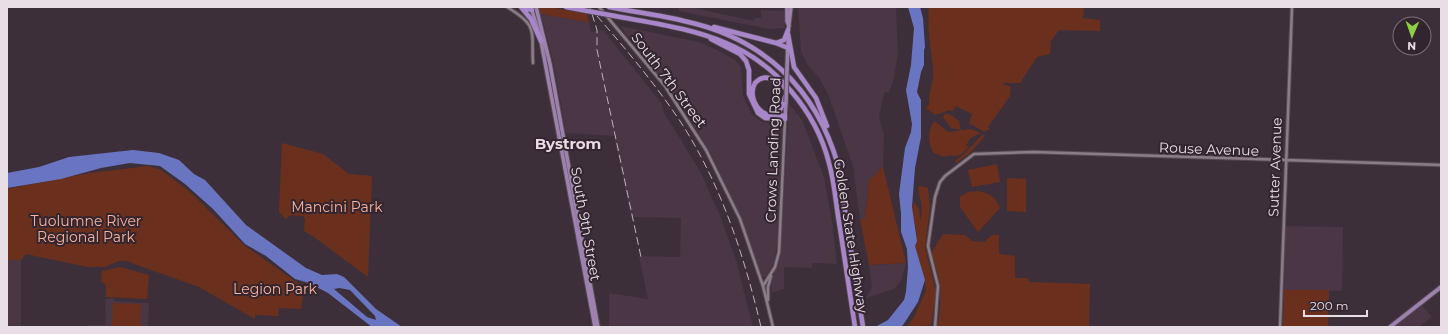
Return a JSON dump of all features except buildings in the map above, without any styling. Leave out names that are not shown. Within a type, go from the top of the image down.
[{"type":"highway","points":[[521,7],[533,8]]},
{"type":"highway","points":[[521,7],[531,18],[541,41]]},
{"type":"highway","name":"Golden State Highway","points":[[566,7],[704,35],[728,43],[751,56],[777,77],[795,96],[816,130],[829,162],[855,327]]},
{"type":"highway","name":"Golden State Highway","points":[[609,7],[684,21],[723,32],[740,40],[756,49],[780,67],[811,103],[832,143],[841,177],[863,327]]},
{"type":"highway","points":[[684,21],[776,43],[788,48]]},
{"type":"highway","points":[[776,43],[784,40],[788,30]]},
{"type":"highway","points":[[788,30],[794,67],[816,98],[832,143]]},
{"type":"highway","points":[[704,35],[740,54],[746,60],[749,70],[749,94],[758,113],[765,118],[785,118]]},
{"type":"highway","points":[[785,118],[763,114],[757,107],[752,94],[753,87],[756,82],[765,77],[772,79],[795,96]]},
{"type":"highway","points":[[770,115],[779,112],[783,108],[786,95]]},
{"type":"main road","name":"Crows Landing Road","points":[[787,7],[786,22],[788,30]]},
{"type":"main road","name":"Crows Landing Road","points":[[786,95],[788,30],[791,7]]},
{"type":"main road","name":"South 9th Street","points":[[533,8],[541,41],[594,327]]},
{"type":"main road","name":"South 9th Street","points":[[533,8],[550,64],[598,327]]},
{"type":"main road","name":"Crows Landing Road","points":[[785,102],[785,118]]},
{"type":"main road","points":[[1390,327],[1441,287]]},
{"type":"street","points":[[507,7],[524,18],[531,28],[533,36],[533,63]]},
{"type":"street","name":"South 7th Street","points":[[599,7],[658,77],[696,131],[716,168],[740,219],[763,286],[773,327]]},
{"type":"street","name":"Sutter Avenue","points":[[1280,327],[1292,7]]},
{"type":"street","name":"Crows Landing Road","points":[[769,307],[768,287],[779,252],[785,118]]},
{"type":"street","name":"Rouse Avenue","points":[[935,327],[938,286],[928,246],[936,194],[944,176],[976,153],[1026,152],[1285,162],[1441,165]]},
{"type":"street","name":"Crows Landing Road","points":[[763,286],[771,274]]},
{"type":"shaded area","points":[[679,7],[690,7],[754,21],[754,18],[761,18],[761,10],[784,11],[785,28],[769,29],[679,11]]},
{"type":"shaded area","points":[[798,7],[896,7],[898,54],[893,82],[889,92],[884,93],[879,117],[884,135],[883,167],[869,180],[865,219],[860,219],[853,166],[828,94],[818,76],[808,66],[801,51]]},
{"type":"shaded area","points":[[541,14],[589,22],[591,32],[603,30],[662,104],[664,113],[700,171],[721,218],[736,260],[753,327],[609,327],[609,293],[648,299],[639,256],[680,257],[681,218],[631,217],[614,136],[566,133],[554,65]]},
{"type":"shaded area","points":[[620,26],[699,42],[735,60],[741,67],[743,96],[752,115],[762,122],[782,124],[777,246],[774,262],[766,277],[762,277],[741,217],[711,154],[683,107]]},
{"type":"shaded area","points":[[789,104],[802,120],[824,177],[832,221],[837,264],[812,263],[812,268],[784,267],[784,289],[772,293],[771,282],[778,263],[781,247]]},
{"type":"shaded area","points":[[1285,226],[1343,227],[1342,291],[1284,290]]},
{"type":"shaded area","points":[[7,260],[21,260],[21,327],[7,327]]},
{"type":"shaded area","points":[[906,263],[901,281],[894,289],[866,298],[872,287],[869,265]]},
{"type":"shaded area","points":[[114,298],[114,301],[149,303],[148,327],[89,327],[89,325],[106,325],[105,299]]},
{"type":"shaded area","points":[[1422,305],[1432,317],[1419,327],[1393,327]]},
{"type":"green space","points":[[538,7],[550,7],[587,14],[589,22],[541,14]]},
{"type":"green space","points":[[929,7],[1084,7],[1083,18],[1100,20],[1100,31],[1059,30],[1051,41],[1050,54],[1037,57],[1020,83],[1001,83],[1011,87],[1010,96],[988,127],[990,129],[984,132],[969,123],[972,114],[956,106],[952,112],[950,110],[935,115],[926,108],[929,105],[929,95],[933,73],[929,31]]},
{"type":"green space","points":[[945,114],[949,114],[959,121],[961,130],[951,128],[943,117]]},
{"type":"green space","points":[[935,121],[948,132],[971,129],[981,133],[971,138],[966,145],[969,147],[965,152],[958,155],[944,157],[934,153],[930,146],[930,132],[932,124]]},
{"type":"green space","points":[[983,134],[984,137],[970,153],[956,163],[955,161]]},
{"type":"green space","name":"Mancini Park","points":[[282,143],[323,154],[349,174],[372,176],[368,277],[304,231],[305,219],[303,216],[291,215],[286,219],[279,212]]},
{"type":"green space","points":[[997,164],[1000,182],[972,187],[968,170]]},
{"type":"green space","name":"Tuolumne River Regional Park","points":[[149,166],[161,170],[190,192],[245,246],[304,286],[301,309],[279,308],[278,316],[255,315],[255,319],[199,287],[126,261],[119,261],[105,267],[87,267],[26,254],[21,260],[7,260],[7,189],[90,173]]},
{"type":"green space","points":[[883,167],[906,263],[869,265],[860,219],[865,219],[869,180]]},
{"type":"green space","points":[[1007,178],[1026,179],[1026,212],[1007,211]]},
{"type":"green space","points":[[918,187],[928,188],[930,206],[925,248],[936,292],[931,325],[907,327],[914,317],[926,291],[925,280],[915,246],[917,235],[913,213],[914,202],[919,209],[920,221],[922,209]]},
{"type":"green space","points":[[978,191],[992,196],[1000,208],[978,232],[960,207],[960,197],[968,192]]},
{"type":"green space","points":[[943,234],[965,235],[972,241],[984,242],[992,235],[999,235],[999,254],[1015,256],[1015,278],[1028,278],[1029,282],[1090,284],[1089,327],[938,327],[940,290],[938,273],[931,254]]},
{"type":"green space","points":[[120,267],[149,275],[147,299],[106,297],[106,285],[101,281],[102,271]]},
{"type":"green space","points":[[1284,290],[1329,290],[1328,327],[1283,327]]},
{"type":"green space","points":[[113,303],[141,304],[140,327],[112,327]]},
{"type":"water","points":[[908,7],[920,7],[923,18],[925,47],[924,65],[917,92],[921,100],[921,137],[915,168],[912,207],[917,241],[915,246],[925,280],[918,302],[903,325],[900,327],[875,327],[888,320],[904,300],[906,292],[908,267],[907,249],[901,232],[899,194],[905,148],[911,132],[912,124],[906,90],[911,65],[914,28]]},
{"type":"water","points":[[133,150],[159,153],[179,160],[194,174],[205,180],[246,225],[306,268],[322,275],[337,274],[344,277],[376,309],[402,327],[372,327],[328,293],[309,283],[295,279],[266,256],[245,244],[213,209],[185,184],[160,166],[130,163],[101,168],[61,179],[7,188],[7,173],[39,167],[69,157]],"holes":[[[339,288],[350,290],[375,316],[376,320],[367,317],[334,289]]]},
{"type":"railway","points":[[589,7],[648,77],[670,106],[695,145],[708,170],[730,221],[747,273],[761,327]]},
{"type":"railway","points":[[592,14],[597,30],[597,50],[641,257]]},
{"type":"district","name":"Bystrom","points":[[568,143]]},
{"type":"park label","name":"Legion Park","points":[[275,289]]}]
